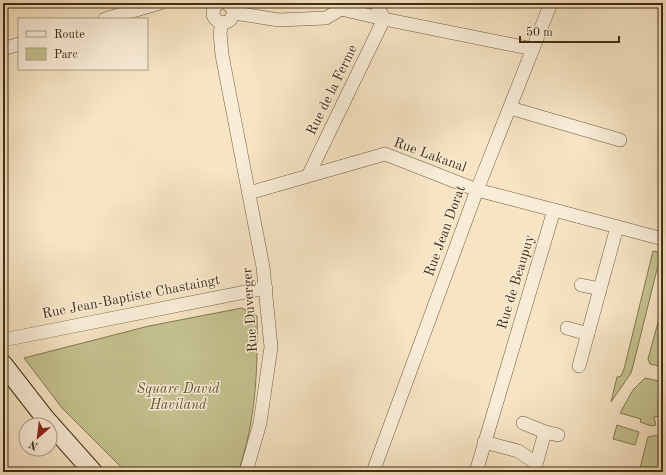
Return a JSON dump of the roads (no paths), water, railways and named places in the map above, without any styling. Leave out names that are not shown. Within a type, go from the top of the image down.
[{"type":"street","points":[[108,18],[160,3]]},
{"type":"street","points":[[376,3],[384,19]]},
{"type":"street","name":"Rue Jean Dorat","points":[[373,472],[477,190],[551,3]]},
{"type":"street","points":[[214,4],[213,15],[218,22],[222,23],[230,21],[230,8],[280,20],[326,18],[346,6],[384,19],[534,49]]},
{"type":"street","name":"Rue de la Ferme","points":[[308,174],[384,19]]},
{"type":"street","name":"Rue Duverger","points":[[222,23],[220,33],[222,55],[266,288],[271,347],[260,423],[246,472]]},
{"type":"street","points":[[3,49],[18,44]]},
{"type":"street","points":[[510,108],[620,140]]},
{"type":"street","name":"Rue Lakanal","points":[[249,193],[308,174],[385,154],[477,190],[554,210]]},
{"type":"street","points":[[554,210],[663,240]]},
{"type":"street","name":"Rue de Beaupuy","points":[[476,472],[554,210]]},
{"type":"street","points":[[579,366],[617,227]]},
{"type":"street","points":[[581,285],[600,289]]},
{"type":"street","name":"Rue Jean-Baptiste Chastaingt","points":[[3,340],[266,288]]},
{"type":"street","points":[[567,328],[588,334]]},
{"type":"street","points":[[3,364],[45,418],[93,472]]},
{"type":"street","points":[[523,424],[558,435]]},
{"type":"street","points":[[484,442],[518,451],[535,468],[545,432]]},
{"type":"park label","name":"Square David Haviland","points":[[178,398]]}]
